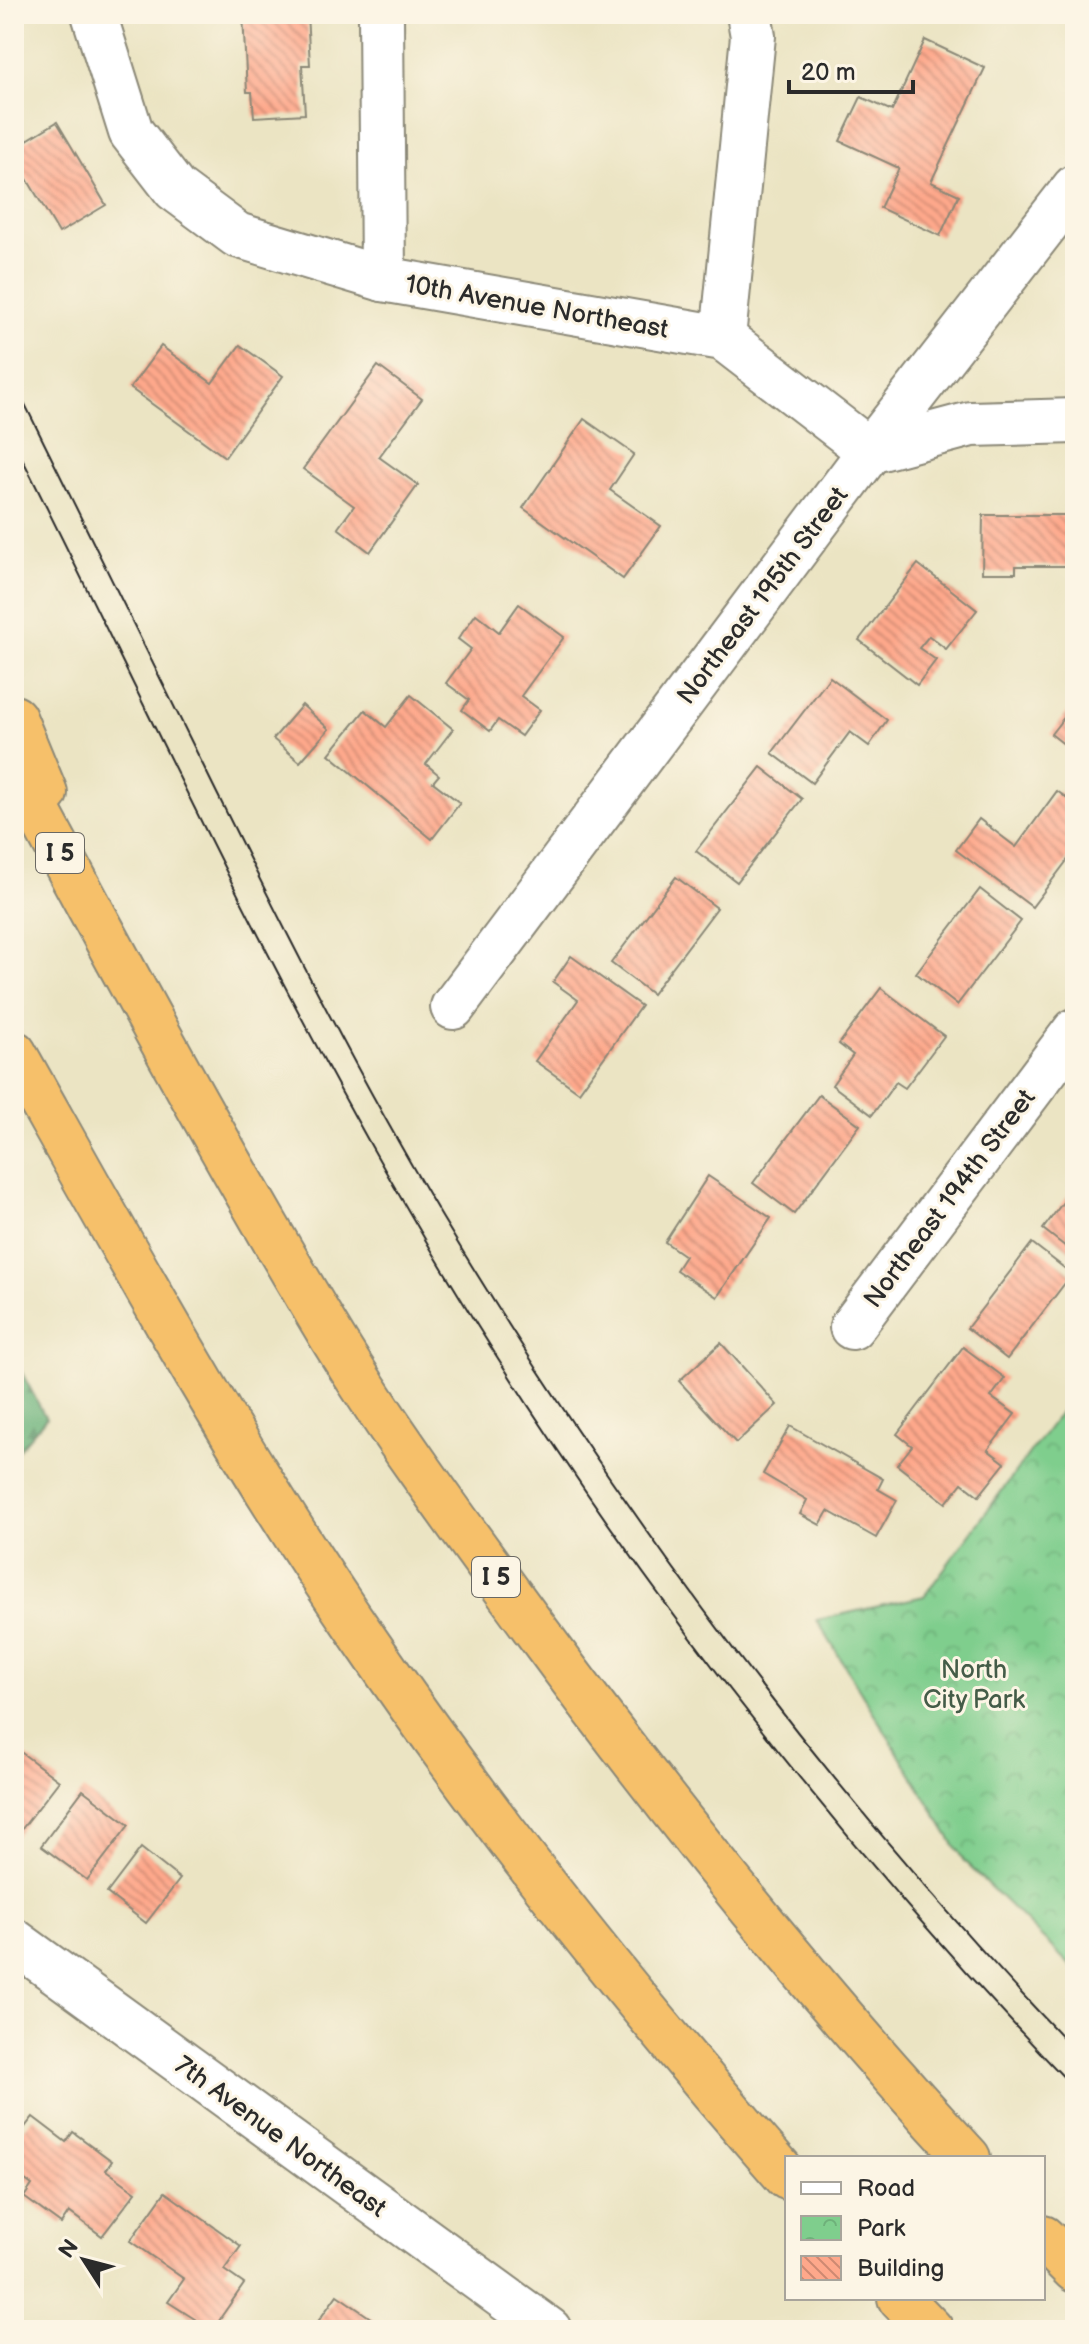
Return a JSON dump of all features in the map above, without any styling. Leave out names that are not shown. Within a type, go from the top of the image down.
[{"type":"highway","points":[[14,718],[107,939]]},
{"type":"highway","name":"I 5","points":[[14,767],[107,939],[335,1341],[486,1563],[675,1814],[802,1971],[966,2156]]},
{"type":"highway","points":[[14,1053],[178,1345],[362,1635],[478,1799],[622,1984],[785,2175]]},
{"type":"highway","points":[[1045,2240],[1075,2270]]},
{"type":"highway","points":[[902,2300],[931,2330]]},
{"type":"street","name":"10th Avenue Northeast","points":[[94,14],[131,132],[175,189],[237,235],[383,279],[723,338],[870,451]]},
{"type":"street","points":[[381,14],[383,279]]},
{"type":"street","points":[[723,338],[753,36],[749,14]]},
{"type":"street","name":"Northeast 195th Street","points":[[453,1007],[870,451],[1075,187]]},
{"type":"street","points":[[870,451],[971,424],[1075,421]]},
{"type":"street","name":"Northeast 194th Street","points":[[852,1327],[1075,1031]]},
{"type":"street","name":"7th Avenue Northeast","points":[[14,1941],[549,2330]]},
{"type":"green space","points":[[14,1358],[46,1418],[14,1455]]},
{"type":"green space","name":"North City Park","points":[[1075,1392],[1075,1970],[964,1861],[817,1620],[924,1596]]},
{"type":"building","points":[[243,14],[307,14],[310,65],[302,65],[305,114],[254,117],[252,92],[247,92]]},
{"type":"building","points":[[925,40],[985,68],[931,182],[959,195],[940,236],[880,208],[899,168],[840,141],[861,97],[892,111]]},
{"type":"building","points":[[57,122],[106,205],[59,233],[14,157],[14,148]]},
{"type":"building","points":[[240,345],[283,376],[225,457],[130,388],[161,346],[212,383]]},
{"type":"building","points":[[378,366],[422,399],[379,457],[418,485],[370,552],[338,528],[354,506],[303,469]]},
{"type":"building","points":[[584,419],[634,454],[610,490],[661,526],[623,579],[523,508]]},
{"type":"building","points":[[983,515],[1075,515],[1075,566],[1016,566],[1016,573],[982,573]]},
{"type":"building","points":[[918,564],[977,610],[946,649],[929,636],[919,648],[936,660],[917,685],[859,640]]},
{"type":"building","points":[[519,604],[564,637],[521,696],[540,710],[521,736],[498,720],[490,731],[462,710],[469,700],[446,683],[471,649],[458,639],[476,614],[499,632]]},
{"type":"building","points":[[830,677],[887,720],[869,746],[850,732],[812,783],[772,753]]},
{"type":"building","points":[[411,695],[453,729],[426,764],[439,775],[433,782],[460,803],[432,839],[329,754],[365,710],[386,727]]},
{"type":"building","points":[[302,705],[329,729],[300,762],[273,739]]},
{"type":"building","points":[[1072,707],[1075,709],[1075,753],[1051,734]]},
{"type":"building","points":[[761,767],[802,799],[737,882],[696,851]]},
{"type":"building","points":[[1057,791],[1075,804],[1075,850],[1032,907],[956,850],[979,819],[1016,847]]},
{"type":"building","points":[[676,877],[717,908],[652,994],[611,963]]},
{"type":"building","points":[[980,889],[1021,921],[957,1005],[916,973]]},
{"type":"building","points":[[571,956],[641,1006],[579,1092],[535,1061],[578,1000],[553,982]]},
{"type":"building","points":[[881,988],[944,1036],[905,1088],[896,1082],[872,1115],[832,1085],[853,1055],[839,1044]]},
{"type":"building","points":[[819,1095],[860,1125],[794,1214],[753,1183]]},
{"type":"building","points":[[708,1176],[771,1218],[717,1297],[676,1270],[685,1256],[665,1242]]},
{"type":"building","points":[[1075,1186],[1075,1254],[1043,1229]]},
{"type":"building","points":[[1032,1243],[1072,1274],[1007,1359],[967,1328]]},
{"type":"building","points":[[721,1343],[777,1405],[736,1443],[679,1381]]},
{"type":"building","points":[[963,1347],[1005,1378],[991,1397],[1015,1414],[988,1450],[1005,1463],[979,1496],[962,1483],[946,1503],[897,1465],[912,1446],[897,1434]]},
{"type":"building","points":[[790,1426],[883,1479],[878,1489],[897,1500],[876,1538],[828,1511],[820,1525],[800,1514],[807,1500],[763,1474]]},
{"type":"building","points":[[14,1747],[59,1781],[14,1839]]},
{"type":"building","points":[[83,1790],[129,1825],[87,1880],[41,1846]]},
{"type":"building","points":[[141,1848],[180,1879],[146,1923],[107,1893]]},
{"type":"building","points":[[33,2117],[66,2142],[73,2132],[112,2161],[106,2170],[136,2192],[102,2236],[69,2212],[61,2224],[24,2197],[32,2185],[14,2172],[14,2141]]},
{"type":"building","points":[[165,2192],[241,2246],[224,2270],[244,2284],[212,2330],[168,2302],[184,2279],[130,2241]]},
{"type":"building","points":[[337,2295],[378,2323],[373,2330],[312,2330]]},
{"type":"tram line","points":[[14,382],[318,994],[410,1162],[511,1328],[583,1438],[735,1652],[899,1856],[1075,2050]]},
{"type":"tram line","points":[[14,442],[306,1026],[412,1217],[557,1449],[635,1562],[802,1781],[981,1989],[1075,2089]]}]
